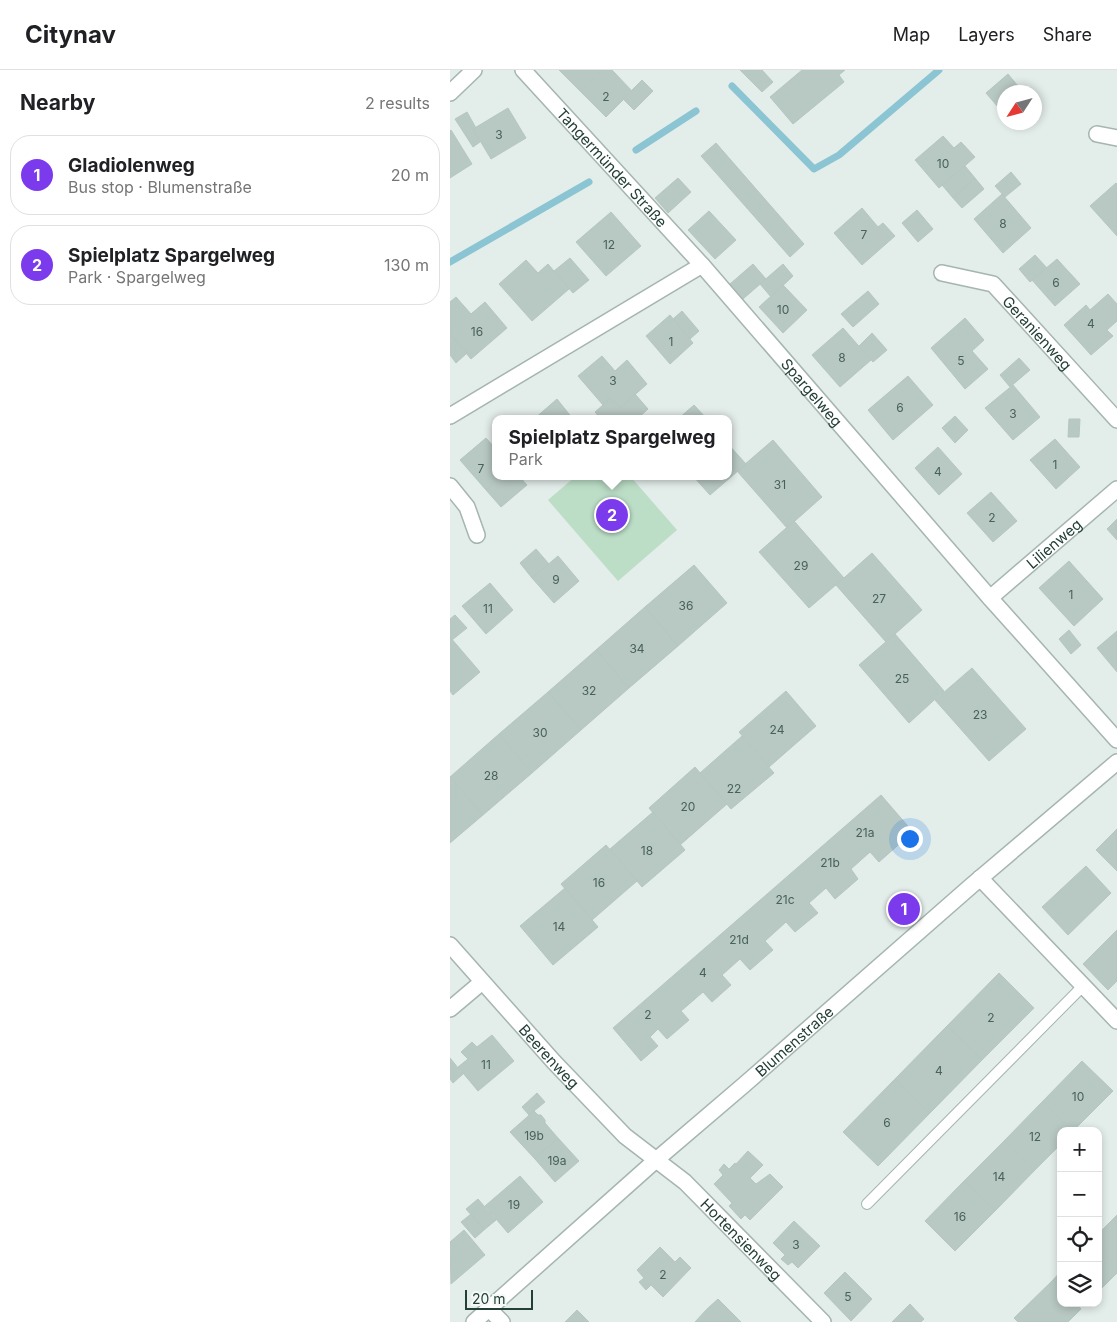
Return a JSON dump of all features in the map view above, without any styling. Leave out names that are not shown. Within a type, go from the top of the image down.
[{"type":"street","points":[[450,93],[474,70]]},
{"type":"street","name":"Tangermünder Straße","points":[[523,70],[702,264]]},
{"type":"street","points":[[1097,134],[1117,138]]},
{"type":"street","points":[[450,416],[702,264]]},
{"type":"street","name":"Spargelweg","points":[[702,264],[990,598],[1117,740]]},
{"type":"street","name":"Geranienweg","points":[[942,272],[993,284],[1117,420]]},
{"type":"street","points":[[450,486],[467,507],[477,535]]},
{"type":"street","name":"Lilienweg","points":[[990,598],[1117,489]]},
{"type":"street","name":"Blumenstraße","points":[[474,1322],[656,1160],[980,878],[1117,762]]},
{"type":"street","points":[[980,878],[1117,1021]]},
{"type":"street","name":"Beerenweg","points":[[450,945],[554,1062],[625,1136],[656,1160]]},
{"type":"street","points":[[450,1009],[482,982]]},
{"type":"street","name":"Hortensienweg","points":[[656,1160],[685,1182],[823,1322]]},
{"type":"street","points":[[489,1309],[502,1322]]},
{"type":"lane","points":[[867,1204],[1083,986]]},
{"type":"green space","points":[[571,480],[633,480],[677,530],[618,581],[548,500]]},
{"type":"building","points":[[559,70],[603,70],[581,92]]},
{"type":"building","points":[[603,70],[612,70],[632,91],[606,117],[581,92]]},
{"type":"building","points":[[740,70],[762,70],[773,82],[762,92]]},
{"type":"building","points":[[802,70],[845,70],[839,75],[844,82],[793,124],[770,97]]},
{"type":"building","points":[[1008,74],[1017,85],[997,85],[997,106],[986,93]]},
{"type":"building","points":[[642,80],[653,91],[634,110],[623,99]]},
{"type":"building","points":[[508,108],[526,138],[491,159],[473,129]]},
{"type":"building","points":[[467,112],[476,128],[473,129],[480,142],[473,147],[455,119]]},
{"type":"building","points":[[450,131],[472,164],[450,178]]},
{"type":"building","points":[[943,136],[954,148],[961,142],[975,157],[939,188],[915,160]]},
{"type":"building","points":[[716,143],[804,244],[790,257],[701,156]]},
{"type":"building","points":[[965,166],[975,178],[953,198],[942,185]]},
{"type":"building","points":[[1011,172],[1021,184],[1005,197],[995,186]]},
{"type":"building","points":[[678,178],[691,192],[668,213],[655,198]]},
{"type":"building","points":[[975,178],[984,189],[962,208],[953,198]]},
{"type":"building","points":[[1117,184],[1117,236],[1090,206]]},
{"type":"building","points":[[1002,194],[1031,228],[1003,253],[974,219]]},
{"type":"building","points":[[862,208],[878,227],[883,223],[895,236],[862,265],[834,233]]},
{"type":"building","points":[[917,210],[933,229],[918,242],[902,223]]},
{"type":"building","points":[[709,211],[736,240],[715,259],[688,230]]},
{"type":"building","points":[[611,212],[641,246],[606,276],[576,242]]},
{"type":"building","points":[[1035,255],[1047,268],[1030,282],[1019,269]]},
{"type":"building","points":[[570,258],[589,280],[573,293],[554,271]]},
{"type":"building","points":[[1057,259],[1080,284],[1055,306],[1032,280]]},
{"type":"building","points":[[526,260],[538,273],[548,264],[569,289],[532,321],[499,284]]},
{"type":"building","points":[[753,264],[766,279],[743,299],[730,284]]},
{"type":"building","points":[[783,264],[793,276],[771,297],[760,284]]},
{"type":"building","points":[[783,285],[807,310],[783,333],[759,307]]},
{"type":"building","points":[[868,291],[879,304],[853,327],[841,314]]},
{"type":"building","points":[[1108,294],[1117,304],[1117,321],[1107,330],[1113,336],[1091,355],[1064,325],[1086,305],[1090,310]]},
{"type":"building","points":[[456,297],[471,314],[485,302],[507,328],[471,359],[450,334],[450,302]]},
{"type":"building","points":[[682,311],[699,331],[690,339],[673,319]]},
{"type":"building","points":[[670,315],[693,343],[670,364],[646,336]]},
{"type":"building","points":[[965,318],[984,340],[972,351],[988,369],[965,389],[931,348]]},
{"type":"building","points":[[843,328],[871,360],[840,387],[812,355]]},
{"type":"building","points":[[872,333],[887,350],[873,362],[859,346]]},
{"type":"building","points":[[450,334],[467,353],[456,363],[450,355]]},
{"type":"building","points":[[602,356],[615,371],[627,360],[647,384],[620,408],[611,398],[603,405],[578,376]]},
{"type":"building","points":[[1019,358],[1030,370],[1010,387],[1000,375]]},
{"type":"building","points":[[908,376],[933,405],[893,440],[868,410]]},
{"type":"building","points":[[1013,385],[1040,417],[1013,440],[985,408]]},
{"type":"building","points":[[635,394],[648,409],[641,415],[598,415],[595,412],[611,398],[620,408]]},
{"type":"building","points":[[557,399],[570,415],[539,415]]},
{"type":"building","points":[[694,405],[703,415],[683,415]]},
{"type":"building","points":[[955,416],[968,430],[955,443],[942,428]]},
{"type":"building","points":[[1069,419],[1080,419],[1079,437],[1068,437]]},
{"type":"building","points":[[486,438],[492,445],[492,480],[497,480],[486,490],[460,460]]},
{"type":"building","points":[[1055,439],[1080,467],[1056,489],[1030,460]]},
{"type":"building","points":[[773,440],[822,497],[787,528],[737,471]]},
{"type":"building","points":[[938,447],[962,474],[939,495],[915,468]]},
{"type":"building","points":[[732,448],[746,464],[732,476]]},
{"type":"building","points":[[497,480],[523,480],[527,485],[501,507],[486,490]]},
{"type":"building","points":[[697,480],[727,480],[710,495]]},
{"type":"building","points":[[991,492],[1017,521],[993,542],[967,513]]},
{"type":"building","points":[[1117,519],[1117,540],[1107,529]]},
{"type":"building","points":[[794,521],[844,578],[809,608],[759,552]]},
{"type":"building","points":[[536,549],[549,564],[532,578],[520,563]]},
{"type":"building","points":[[872,553],[922,610],[886,642],[836,585]]},
{"type":"building","points":[[558,556],[579,581],[554,603],[532,578]]},
{"type":"building","points":[[1069,561],[1103,599],[1074,626],[1039,588]]},
{"type":"building","points":[[694,565],[727,603],[678,646],[645,607]]},
{"type":"building","points":[[490,583],[513,610],[486,634],[462,606]]},
{"type":"building","points":[[645,607],[678,646],[629,688],[596,650]]},
{"type":"building","points":[[455,615],[467,628],[452,640],[450,637],[450,619]]},
{"type":"building","points":[[1069,630],[1081,645],[1071,654],[1059,639]]},
{"type":"building","points":[[1117,631],[1117,672],[1097,648]]},
{"type":"building","points":[[895,634],[944,691],[909,723],[859,665]]},
{"type":"building","points":[[450,637],[480,672],[453,695],[450,691]]},
{"type":"building","points":[[596,650],[629,688],[581,730],[548,692]]},
{"type":"building","points":[[972,668],[1026,729],[989,761],[935,700]]},
{"type":"building","points":[[786,691],[816,726],[769,767],[739,732]]},
{"type":"building","points":[[548,692],[581,730],[532,773],[499,734]]},
{"type":"building","points":[[499,734],[532,773],[483,815],[450,777]]},
{"type":"building","points":[[742,736],[774,773],[731,809],[700,773]]},
{"type":"building","points":[[695,767],[727,804],[680,845],[649,808]]},
{"type":"building","points":[[450,777],[483,815],[450,843]]},
{"type":"building","points":[[881,795],[913,832],[879,862],[870,852],[851,869],[858,879],[835,899],[826,888],[809,903],[818,913],[795,932],[786,922],[765,941],[773,950],[750,970],[740,959],[722,975],[731,985],[712,1002],[703,992],[681,1011],[689,1020],[667,1039],[658,1029],[650,1037],[658,1046],[641,1061],[613,1028]]},
{"type":"building","points":[[653,812],[685,850],[642,887],[610,849]]},
{"type":"building","points":[[1117,829],[1117,871],[1096,850]]},
{"type":"building","points":[[606,845],[637,881],[592,920],[561,884]]},
{"type":"building","points":[[1086,866],[1111,893],[1068,935],[1042,907]]},
{"type":"building","points":[[565,888],[598,927],[553,965],[520,926]]},
{"type":"building","points":[[1117,930],[1117,981],[1108,990],[1083,964]]},
{"type":"building","points":[[999,973],[1034,1008],[982,1060],[947,1026]]},
{"type":"building","points":[[947,1026],[982,1060],[930,1113],[895,1079]]},
{"type":"building","points":[[492,1035],[514,1061],[478,1091],[458,1067],[468,1059],[461,1052],[472,1042],[477,1047]]},
{"type":"building","points":[[450,1058],[463,1074],[453,1083],[450,1079]]},
{"type":"building","points":[[1082,1061],[1113,1091],[1077,1127],[1069,1127],[1043,1101]]},
{"type":"building","points":[[895,1079],[930,1113],[878,1166],[843,1132]]},
{"type":"building","points":[[537,1093],[545,1102],[529,1115],[522,1107]]},
{"type":"building","points":[[1043,1101],[1069,1127],[1057,1127],[1057,1148],[1034,1171],[1004,1141]]},
{"type":"building","points":[[534,1111],[541,1115],[545,1123],[558,1138],[535,1159],[510,1132]]},
{"type":"building","points":[[558,1138],[579,1161],[555,1182],[535,1159]]},
{"type":"building","points":[[1004,1141],[1034,1171],[995,1211],[964,1181]]},
{"type":"building","points":[[748,1151],[763,1165],[750,1178],[756,1184],[770,1174],[783,1187],[750,1220],[745,1215],[741,1219],[729,1206],[732,1203],[714,1184],[723,1175],[719,1170],[724,1164],[729,1169]]},
{"type":"building","points":[[520,1176],[543,1202],[508,1233],[485,1206]]},
{"type":"building","points":[[964,1181],[995,1211],[955,1251],[925,1221]]},
{"type":"building","points":[[478,1199],[496,1220],[484,1230],[466,1209]]},
{"type":"building","points":[[471,1214],[484,1230],[475,1238],[461,1222]]},
{"type":"building","points":[[1117,1215],[1117,1267],[1102,1252],[1102,1230]]},
{"type":"building","points":[[794,1221],[820,1246],[798,1268],[792,1262],[788,1265],[781,1259],[785,1255],[773,1243]]},
{"type":"building","points":[[464,1230],[485,1255],[451,1284],[450,1242]]},
{"type":"building","points":[[660,1247],[675,1262],[680,1257],[691,1268],[663,1297],[651,1285],[646,1290],[639,1282],[644,1278],[637,1270]]},
{"type":"building","points":[[1102,1252],[1117,1267],[1117,1273],[1102,1288]]},
{"type":"building","points":[[845,1272],[872,1299],[851,1321],[824,1293]]},
{"type":"building","points":[[1057,1276],[1057,1284],[1053,1280]]},
{"type":"building","points":[[1053,1280],[1057,1284],[1057,1307],[1079,1307],[1081,1309],[1068,1322],[1018,1322],[1014,1318]]},
{"type":"building","points":[[718,1299],[741,1322],[695,1322],[707,1309]]},
{"type":"building","points":[[910,1304],[924,1319],[921,1322],[892,1322]]},
{"type":"building","points":[[577,1310],[589,1322],[565,1322]]},
{"type":"waterway","points":[[732,86],[814,169],[839,155],[939,70]]},
{"type":"waterway","points":[[636,150],[696,111]]},
{"type":"waterway","points":[[450,262],[589,182]]},
{"type":"place","name":"Spielplatz Spargelweg","points":[[612,515]]},
{"type":"place","name":"Gladiolenweg","points":[[904,909]]}]
